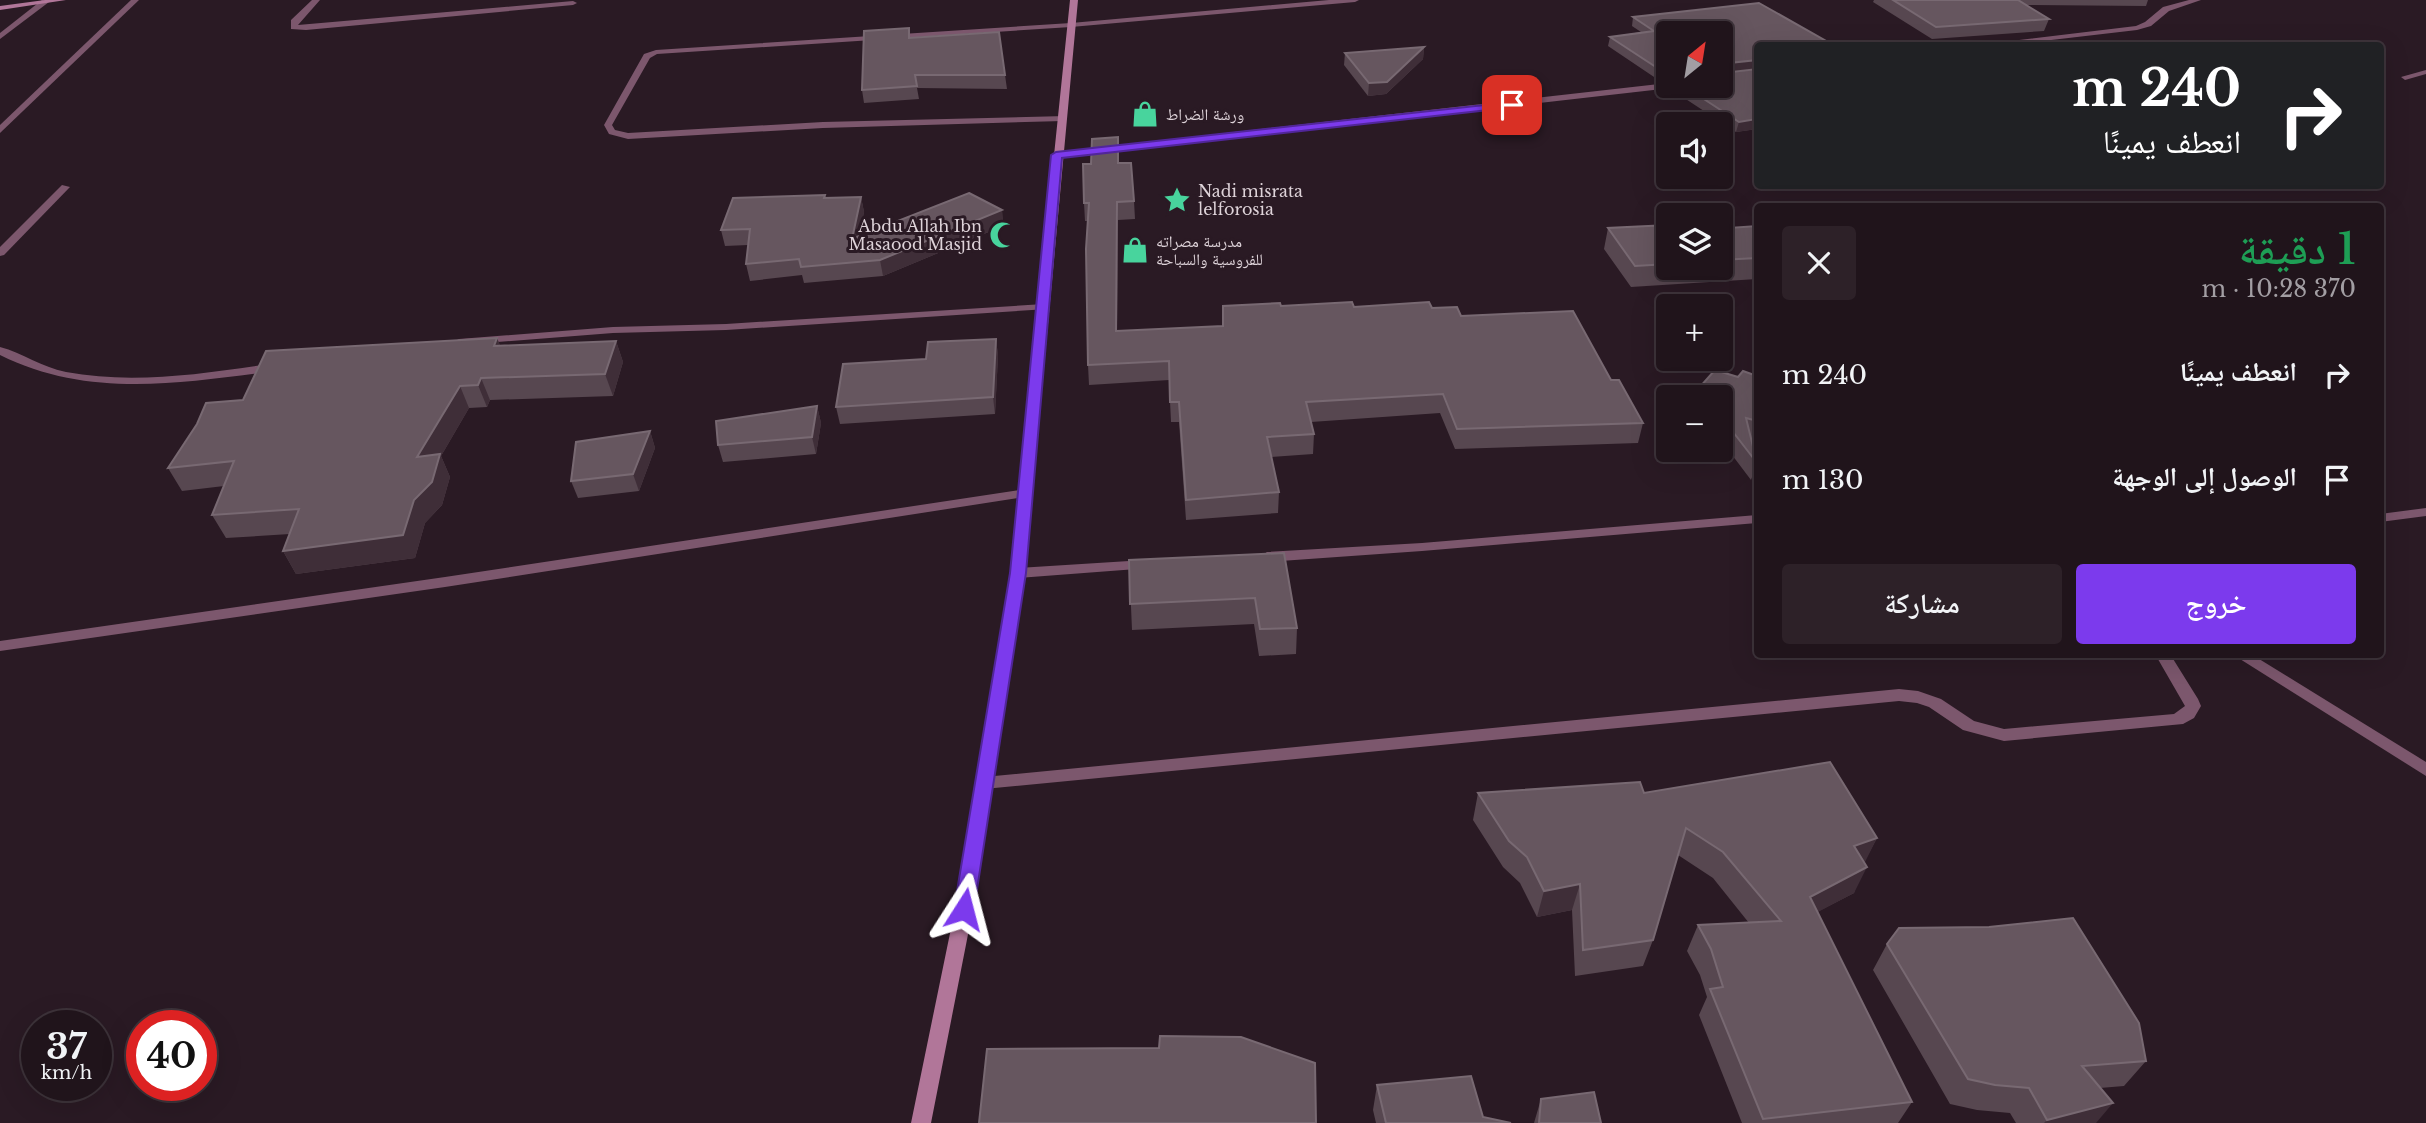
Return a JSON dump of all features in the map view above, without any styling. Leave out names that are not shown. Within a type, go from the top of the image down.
[{"type":"street","points":[[0,8],[62,0]]},
{"type":"street","points":[[0,130],[135,0]]},
{"type":"street","points":[[316,0],[294,22],[294,27],[573,4]]},
{"type":"street","points":[[921,1123],[964,909],[1018,573],[1056,155],[1063,118],[1074,0]]},
{"type":"street","points":[[1063,118],[836,124],[628,135],[612,132],[608,125],[647,56],[656,52],[1072,24],[1355,0]]},
{"type":"street","points":[[2009,42],[2137,28],[2148,24],[2166,9],[2197,0]]},
{"type":"street","points":[[0,37],[45,2]]},
{"type":"street","points":[[2405,77],[2426,72]]},
{"type":"street","points":[[1056,155],[1656,87]]},
{"type":"street","points":[[0,253],[65,187]]},
{"type":"street","points":[[444,344],[612,330],[767,325],[1044,307]]},
{"type":"street","points":[[0,350],[9,356],[65,376],[136,382],[285,365]]},
{"type":"street","points":[[0,646],[445,582],[1026,493]]},
{"type":"street","points":[[2384,517],[2426,512]]},
{"type":"street","points":[[1255,558],[1754,519]]},
{"type":"street","points":[[1018,573],[1157,564]]},
{"type":"street","points":[[984,783],[1899,695],[1919,697],[1936,703],[1969,726],[2004,735],[2177,720],[2188,714],[2193,706],[2191,696],[2163,658]]},
{"type":"street","points":[[2245,658],[2426,770]]},
{"type":"building","points":[[1893,0],[2018,0],[2049,19],[1936,27]]},
{"type":"building","points":[[1759,3],[1828,42],[1754,42],[1754,60],[1733,63],[1733,21],[1656,21],[1656,67],[1610,37],[1654,31],[1633,17]]},
{"type":"building","points":[[909,28],[909,38],[999,32],[1005,75],[915,75],[917,86],[862,90],[864,31]]},
{"type":"building","points":[[1424,47],[1387,82],[1369,83],[1345,53]]},
{"type":"building","points":[[1754,69],[1754,120],[1739,122],[1733,118],[1733,112],[1724,112],[1702,98],[1733,98],[1733,72]]},
{"type":"building","points":[[1118,137],[1118,163],[1131,163],[1134,201],[1117,202],[1116,331],[1223,326],[1223,306],[1280,303],[1281,306],[1352,302],[1354,307],[1429,302],[1432,308],[1457,307],[1461,316],[1573,311],[1611,380],[1619,380],[1643,423],[1457,429],[1443,394],[1306,402],[1314,434],[1267,437],[1279,492],[1186,500],[1179,402],[1170,402],[1169,361],[1088,365],[1086,249],[1089,203],[1084,203],[1083,164],[1091,164],[1092,139]]},
{"type":"building","points":[[969,193],[1002,210],[880,260],[801,267],[799,259],[746,264],[750,229],[721,230],[733,198],[825,195],[824,198],[861,197],[852,239]]},
{"type":"building","points":[[1656,226],[1656,265],[1635,266],[1608,228]]},
{"type":"building","points":[[1754,226],[1754,258],[1733,259],[1733,228]]},
{"type":"building","points":[[497,338],[494,346],[616,341],[605,374],[481,378],[478,385],[460,386],[417,457],[440,454],[432,482],[414,500],[403,535],[283,551],[299,509],[212,515],[234,461],[168,468],[197,424],[206,403],[243,400],[266,351]]},
{"type":"building","points":[[996,339],[993,397],[836,407],[843,364],[926,359],[928,342]]},
{"type":"building","points":[[1714,371],[1738,377],[1743,371],[1754,375],[1754,420],[1746,418],[1754,459],[1733,432],[1733,385],[1702,385]]},
{"type":"building","points":[[817,406],[812,437],[718,445],[716,421]]},
{"type":"building","points":[[650,431],[633,474],[571,481],[576,442]]},
{"type":"building","points":[[1284,553],[1297,628],[1260,629],[1255,598],[1130,604],[1129,560]]},
{"type":"building","points":[[1830,762],[1877,838],[1854,846],[1867,867],[1810,897],[1912,1102],[1763,1119],[1710,989],[1723,987],[1711,949],[1698,925],[1781,921],[1723,852],[1686,828],[1653,940],[1583,950],[1580,884],[1544,891],[1527,857],[1509,841],[1478,793],[1640,782],[1644,793]]},
{"type":"building","points":[[2073,918],[2139,1023],[2146,1061],[2082,1066],[2113,1103],[2047,1120],[2029,1088],[1968,1079],[1887,944],[1899,928],[1989,927]]},
{"type":"building","points":[[1160,1036],[1241,1037],[1315,1063],[1316,1123],[979,1123],[987,1049],[1159,1048]]},
{"type":"building","points":[[1471,1076],[1483,1117],[1511,1123],[1386,1123],[1377,1085]]},
{"type":"building","points":[[1594,1092],[1601,1123],[1539,1123],[1541,1099]]},
{"type":"place","name":"ورشة الضراط","points":[[1145,114]]},
{"type":"place","name":"Nadi misrata lelforosia","points":[[1177,200]]},
{"type":"place","name":"Abdu Allah Ibn Masaood Masjid","points":[[1003,235]]},
{"type":"place","name":"مدرسة مصراته للفروسية والسباحة","points":[[1135,250]]},
{"type":"route","points":[[964,909],[1018,573],[1056,155],[1122,150],[1512,105]]}]
